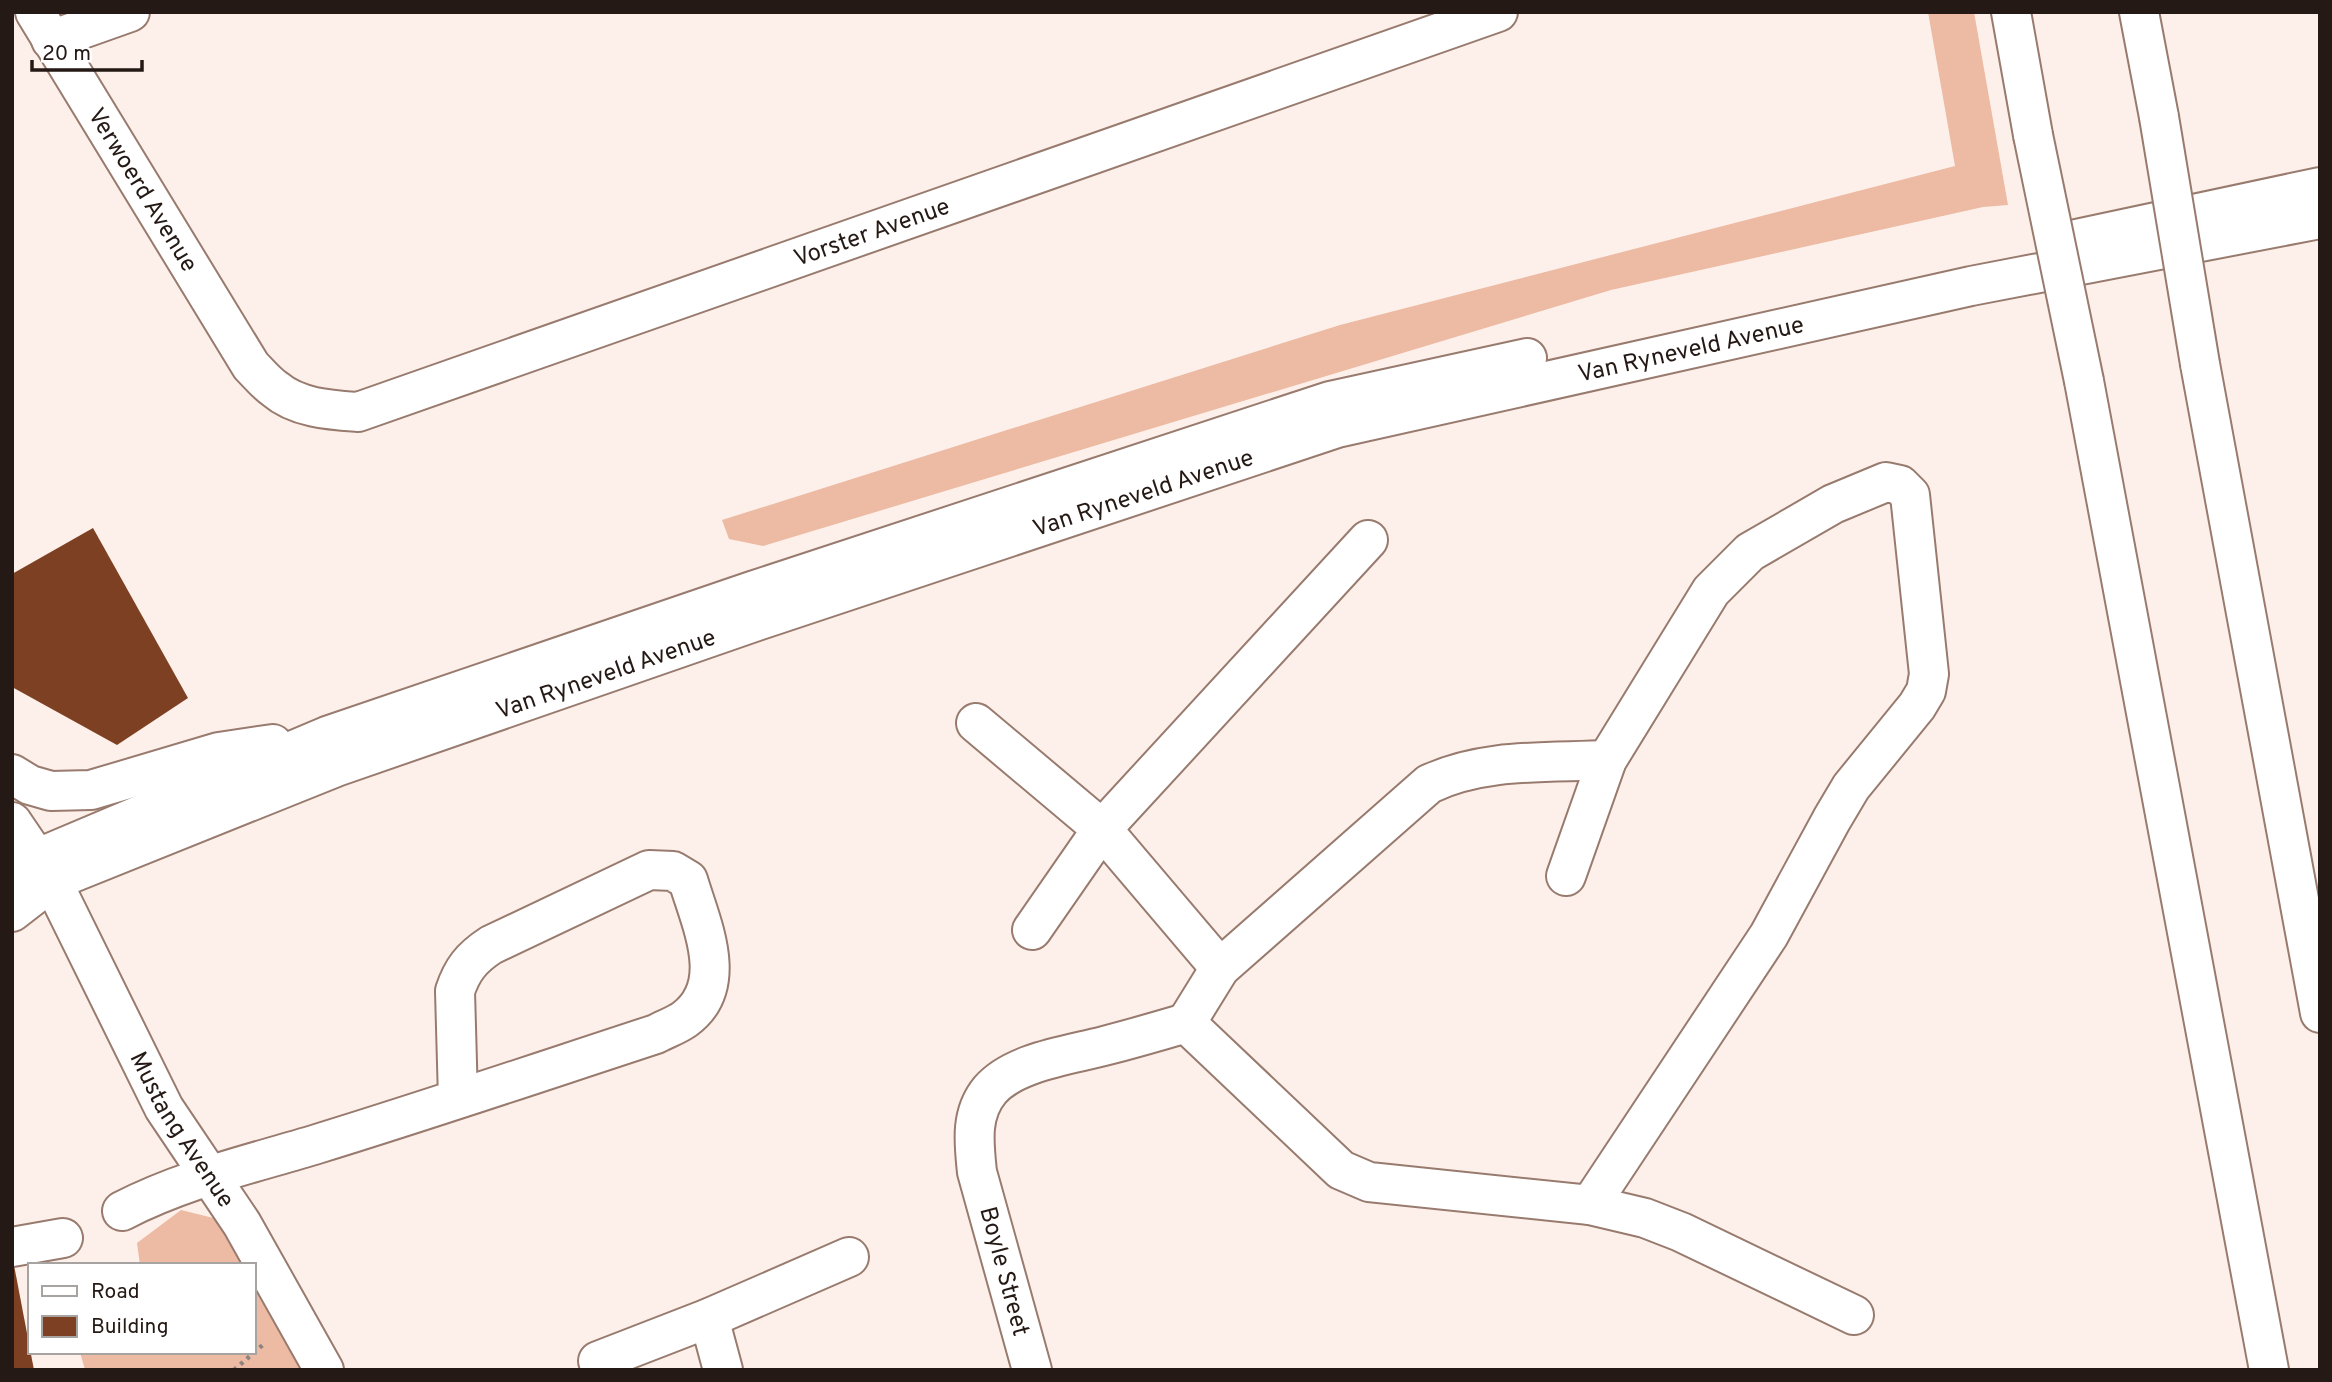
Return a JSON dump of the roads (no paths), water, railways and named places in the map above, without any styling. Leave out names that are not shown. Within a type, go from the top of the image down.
[{"type":"main road","points":[[43,26],[130,12]]},
{"type":"main road","name":"Vorster Avenue","points":[[251,366],[275,390],[292,400],[330,410],[358,412],[1498,12]]},
{"type":"main road","points":[[2011,12],[2033,135],[2084,381],[2269,1370]]},
{"type":"main road","points":[[2139,12],[2200,364],[2320,1013]]},
{"type":"main road","name":"Verwoerd Avenue","points":[[43,26],[251,366]]},
{"type":"main road","name":"Van Ryneveld Avenue","points":[[12,912],[34,872],[327,736],[752,591],[1330,401],[2320,187]]},
{"type":"main road","name":"Van Ryneveld Avenue","points":[[34,872],[757,621],[1337,428],[1971,286],[2320,219]]},
{"type":"main road","points":[[1566,876],[1607,760],[1711,591],[1750,552],[1833,504],[1886,482],[1900,485],[1910,495],[1929,674],[1926,691],[1910,717],[1851,788],[1769,935],[1590,1205]]},
{"type":"main road","points":[[1032,930],[1102,829],[1368,540]]},
{"type":"main road","points":[[976,723],[1102,829],[1220,968]]},
{"type":"main road","points":[[12,774],[30,785],[51,791],[91,790],[219,752],[327,736]]},
{"type":"main road","points":[[1607,760],[1490,765],[1452,773],[1429,784],[1220,968],[1186,1023],[1341,1170],[1354,1177],[1369,1182],[1590,1205],[1645,1218],[1681,1231],[1854,1315]]},
{"type":"main road","name":"Mustang Avenue","points":[[12,822],[34,872],[164,1108],[242,1224],[324,1370]]},
{"type":"main road","points":[[122,1211],[156,1193],[458,1099],[656,1034],[685,1019],[699,1006],[708,989],[710,972],[709,952],[688,880],[673,871],[649,870],[475,955],[460,977],[455,991],[458,1099]]},
{"type":"main road","name":"Boyle Street","points":[[1032,1370],[977,1172],[973,1138],[979,1110],[990,1090],[1008,1076],[1042,1062],[1186,1023]]},
{"type":"main road","points":[[12,1247],[63,1238]]},
{"type":"main road","points":[[598,1361],[709,1318],[849,1257]]},
{"type":"main road","points":[[709,1318],[723,1370]]}]
